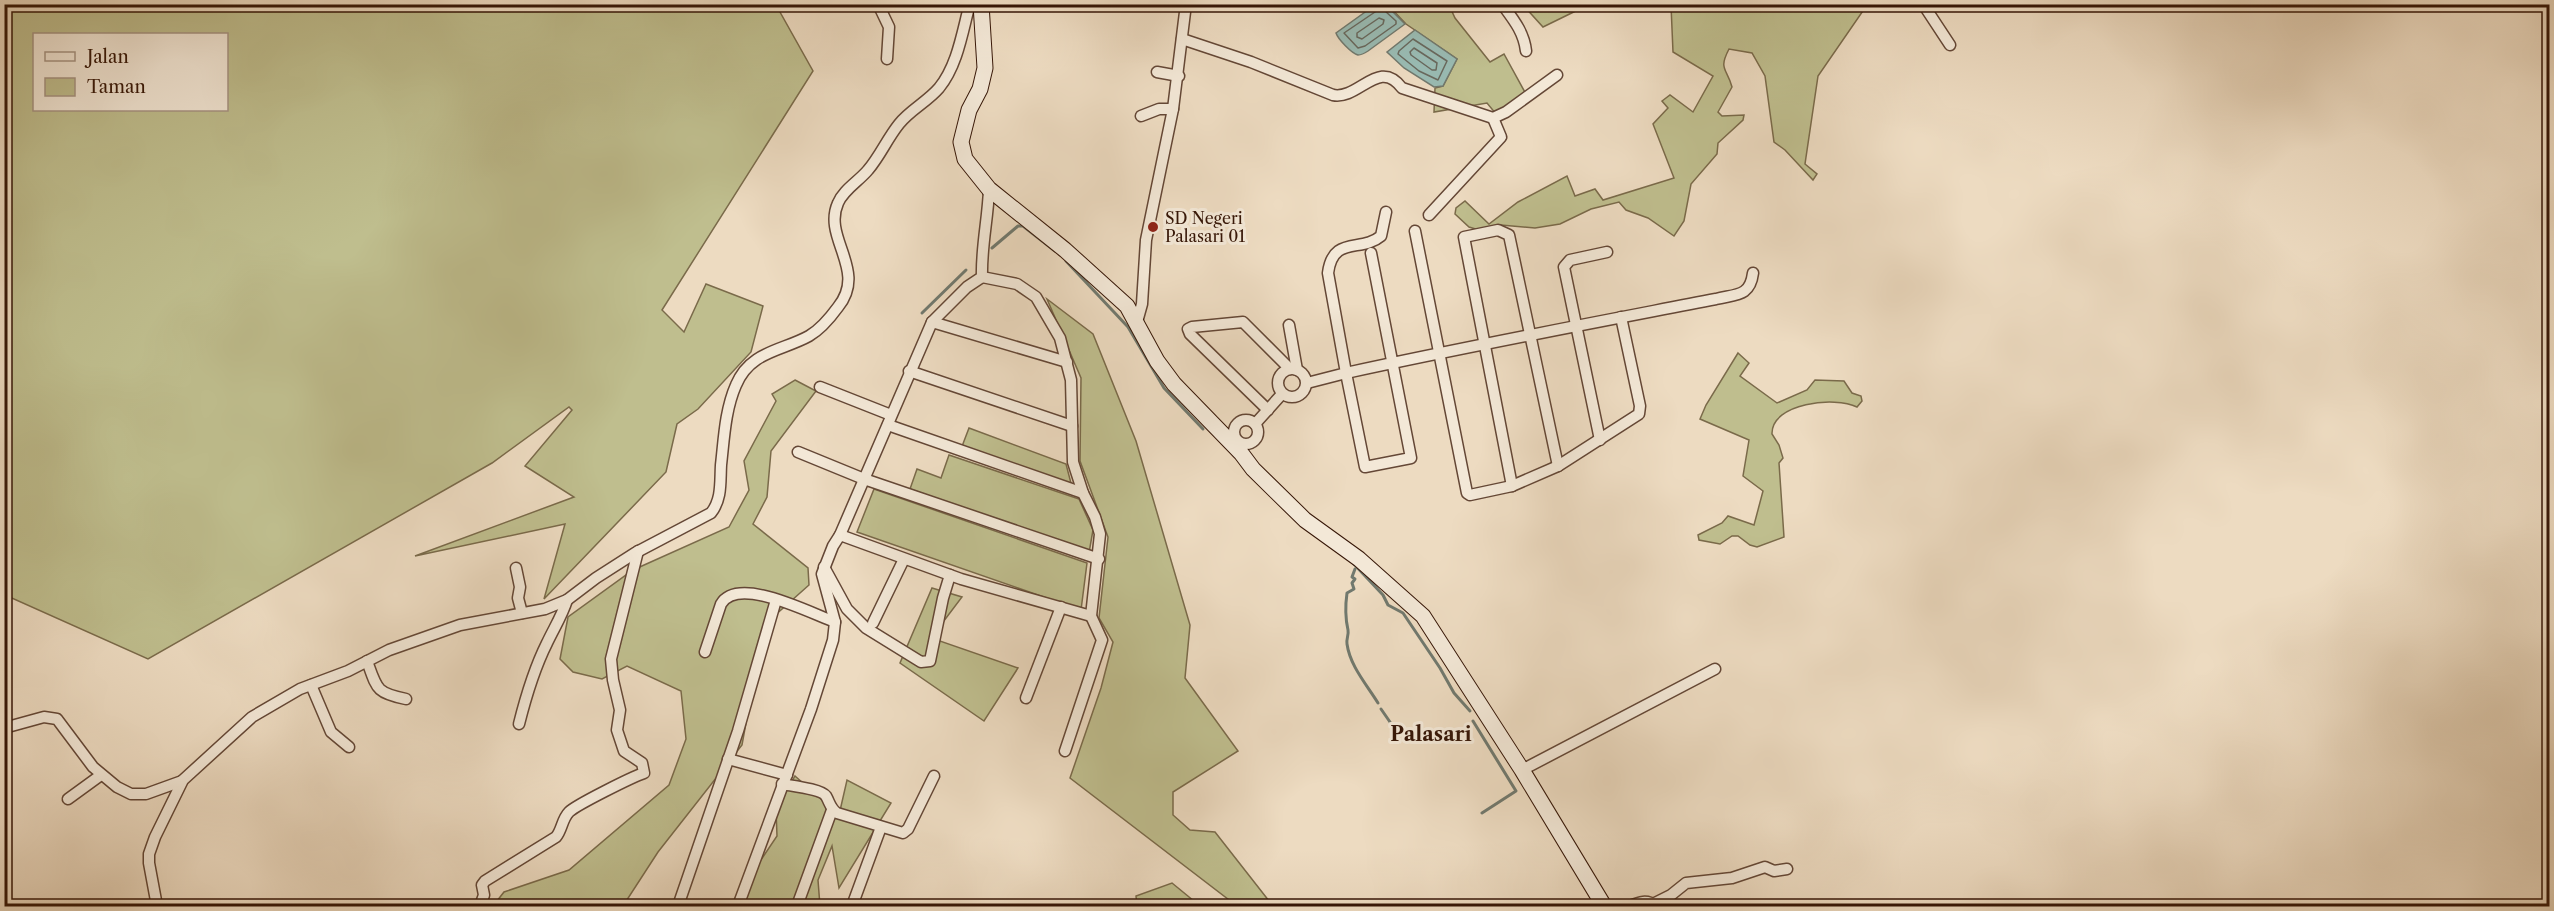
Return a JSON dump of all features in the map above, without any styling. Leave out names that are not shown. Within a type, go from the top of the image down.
[{"type":"main road","points":[[981,4],[985,68],[980,89],[969,110],[961,142],[965,159],[989,189],[1065,250],[1114,294],[1137,322],[1157,361],[1174,384],[1235,442],[1305,520],[1359,559],[1423,616],[1522,770],[1604,906]]},
{"type":"street","points":[[878,4],[889,27],[887,59]]},
{"type":"street","points":[[4,728],[44,717],[57,719],[101,775],[117,787],[137,795],[156,791],[183,780],[252,717],[278,699],[348,671],[389,650],[460,625],[545,609],[567,600],[638,551],[711,513],[718,502],[725,427],[739,378],[762,356],[776,348],[810,336],[820,328],[848,293],[850,281],[836,229],[835,212],[838,202],[869,169],[902,120],[940,86],[958,49],[969,7],[973,4]]},
{"type":"street","points":[[1137,322],[1142,304],[1146,240],[1179,76],[1186,4]]},
{"type":"street","points":[[1502,4],[1524,39],[1526,51]]},
{"type":"street","points":[[1923,4],[1950,45]]},
{"type":"street","points":[[1182,39],[1251,62],[1333,95],[1342,97],[1374,79],[1388,75],[1393,77],[1401,88],[1493,118],[1506,112],[1557,75]]},
{"type":"street","points":[[1157,72],[1179,76]]},
{"type":"street","points":[[1141,116],[1159,110],[1173,109]]},
{"type":"street","points":[[1429,215],[1501,137],[1493,118]]},
{"type":"street","points":[[982,277],[981,246],[988,217],[989,189]]},
{"type":"street","points":[[1371,253],[1411,458],[1365,467],[1328,273],[1334,255],[1343,247],[1369,243],[1381,236],[1386,212]]},
{"type":"street","points":[[1512,486],[1464,237],[1498,230],[1509,235],[1558,466]]},
{"type":"street","points":[[1415,231],[1467,493],[1479,494],[1512,486],[1558,466],[1639,414],[1640,406],[1621,317]]},
{"type":"street","points":[[1600,440],[1564,267],[1570,260],[1607,252]]},
{"type":"street","points":[[1307,383],[1438,353],[1716,299],[1747,291],[1751,286],[1753,273]]},
{"type":"street","points":[[738,906],[785,780],[833,640],[835,621],[823,579],[824,566],[840,535],[932,322],[967,287],[982,277],[1017,285],[1036,297],[1051,319],[1067,362],[1071,380],[1073,462],[1100,534],[1099,559],[1090,616],[1102,640],[1065,751]]},
{"type":"street","points":[[932,322],[1067,362]]},
{"type":"street","points":[[1268,410],[1190,334],[1188,329],[1243,322],[1293,370],[1303,374],[1307,383],[1304,392],[1297,397],[1288,397],[1278,388],[1279,378],[1293,370]]},
{"type":"street","points":[[1289,325],[1293,370]]},
{"type":"street","points":[[909,372],[1072,426]]},
{"type":"street","points":[[820,387],[890,420],[1083,493]]},
{"type":"street","points":[[1255,424],[1282,394]]},
{"type":"street","points":[[1248,420],[1255,424],[1258,432],[1254,442],[1247,444],[1235,442],[1235,429],[1240,422],[1248,420]]},
{"type":"street","points":[[798,452],[864,479],[1099,559]]},
{"type":"street","points":[[840,535],[950,575],[1090,616]]},
{"type":"street","points":[[480,906],[484,894],[482,885],[485,881],[556,837],[561,831],[566,815],[576,806],[644,773],[642,763],[624,751],[617,730],[620,710],[611,659],[638,551]]},
{"type":"street","points":[[873,623],[904,559]]},
{"type":"street","points":[[824,566],[847,609],[866,628],[921,662],[930,661],[950,575]]},
{"type":"street","points":[[516,568],[520,586],[518,598],[522,613]]},
{"type":"street","points":[[705,652],[725,597],[736,593],[746,592],[776,600],[835,621]]},
{"type":"street","points":[[519,724],[528,690],[547,643],[562,618],[567,600]]},
{"type":"street","points":[[678,906],[729,759],[776,600]]},
{"type":"street","points":[[1026,698],[1061,607]]},
{"type":"street","points":[[367,661],[377,687],[383,694],[406,699]]},
{"type":"street","points":[[1522,770],[1716,669]]},
{"type":"street","points":[[311,685],[331,732],[349,747]]},
{"type":"street","points":[[729,759],[821,792],[827,797],[832,810],[797,906]]},
{"type":"street","points":[[68,799],[101,775]]},
{"type":"street","points":[[832,810],[900,833],[907,831],[934,776]]},
{"type":"street","points":[[157,906],[149,854],[183,780]]},
{"type":"street","points":[[852,906],[880,827]]},
{"type":"street","points":[[1630,906],[1640,902],[1655,905],[1693,881],[1732,878],[1765,867],[1774,871],[1787,869]]},
{"type":"green space","points":[[5,4],[776,5],[813,71],[662,310],[684,332],[706,284],[763,306],[751,352],[698,409],[677,424],[666,472],[544,599],[565,524],[415,556],[574,497],[525,466],[572,410],[569,407],[492,463],[148,659],[5,595]]},
{"type":"green space","points":[[1388,5],[1449,5],[1455,18],[1490,62],[1504,54],[1527,96],[1501,120],[1487,103],[1434,112],[1435,88],[1443,86],[1457,59],[1406,24]]},
{"type":"green space","points":[[1523,5],[1588,5],[1543,27]]},
{"type":"green space","points":[[1671,5],[1867,5],[1818,76],[1805,164],[1817,174],[1813,180],[1785,150],[1774,142],[1765,76],[1752,53],[1729,49],[1724,61],[1724,69],[1732,87],[1718,112],[1722,116],[1744,115],[1743,120],[1718,143],[1717,154],[1691,184],[1684,221],[1674,236],[1648,218],[1626,210],[1619,202],[1591,209],[1560,224],[1535,228],[1501,225],[1482,231],[1469,227],[1455,214],[1456,208],[1465,201],[1489,224],[1518,202],[1567,176],[1575,196],[1595,189],[1603,200],[1674,178],[1653,124],[1668,108],[1662,101],[1670,95],[1693,112],[1713,76],[1673,52]]},
{"type":"green space","points":[[1047,299],[1093,334],[1136,441],[1190,625],[1185,678],[1238,751],[1173,792],[1173,815],[1190,830],[1215,832],[1273,906],[1237,906],[1070,778],[1101,688],[1113,642],[1099,618],[1108,537],[1080,461],[1081,378]]},
{"type":"green space","points":[[1738,353],[1749,363],[1740,376],[1777,403],[1807,390],[1815,380],[1844,381],[1852,393],[1861,396],[1862,401],[1857,407],[1834,402],[1806,405],[1782,415],[1774,423],[1772,434],[1783,458],[1779,463],[1784,537],[1757,547],[1738,536],[1732,536],[1720,544],[1699,540],[1698,535],[1722,523],[1728,516],[1754,525],[1763,491],[1743,476],[1749,440],[1700,419]]},
{"type":"green space","points":[[795,380],[816,391],[771,451],[767,497],[753,524],[808,568],[809,585],[772,618],[756,668],[742,745],[658,852],[623,906],[493,906],[504,892],[569,870],[669,785],[686,739],[681,691],[627,666],[602,679],[573,672],[560,659],[568,617],[633,570],[729,527],[749,490],[744,461],[776,401],[772,394]]},
{"type":"green space","points":[[969,428],[1066,464],[1072,487],[961,449]]},
{"type":"green space","points":[[949,455],[1079,499],[1093,530],[1089,553],[910,489],[917,469],[941,478]]},
{"type":"green space","points":[[874,489],[1087,563],[1081,610],[857,532]]},
{"type":"green space","points":[[932,588],[962,597],[931,638],[1018,668],[984,721],[900,663]]},
{"type":"green space","points":[[795,776],[839,815],[847,780],[891,803],[839,888],[832,846],[818,880],[820,906],[800,906],[799,900],[757,907],[734,900],[777,836],[776,809]]},
{"type":"green space","points":[[1172,883],[1200,906],[1137,906],[1136,896]]},
{"type":"water","points":[[1375,5],[1386,5],[1405,24],[1368,51],[1358,55],[1345,46],[1336,33]]},
{"type":"water","points":[[1415,30],[1457,59],[1443,86],[1434,87],[1404,68],[1387,52]]},
{"type":"waterway","points":[[992,248],[1018,226],[1023,226],[1055,251]]},
{"type":"waterway","points":[[1066,261],[1128,327],[1164,388],[1203,429]]},
{"type":"waterway","points":[[922,313],[966,270]]},
{"type":"waterway","points":[[1352,562],[1383,595],[1388,605],[1403,613],[1454,693],[1470,711]]},
{"type":"waterway","points":[[1355,569],[1352,577],[1355,579],[1352,583],[1354,589],[1347,593],[1346,598],[1347,644],[1355,668],[1378,703]]},
{"type":"waterway","points":[[1381,709],[1390,722],[1395,739],[1399,742]]},
{"type":"waterway","points":[[1473,721],[1516,791],[1482,813]]},
{"type":"place","name":"SD Negeri Palasari 01","points":[[1153,227]]},
{"type":"district","name":"Palasari","points":[[1431,734]]}]
